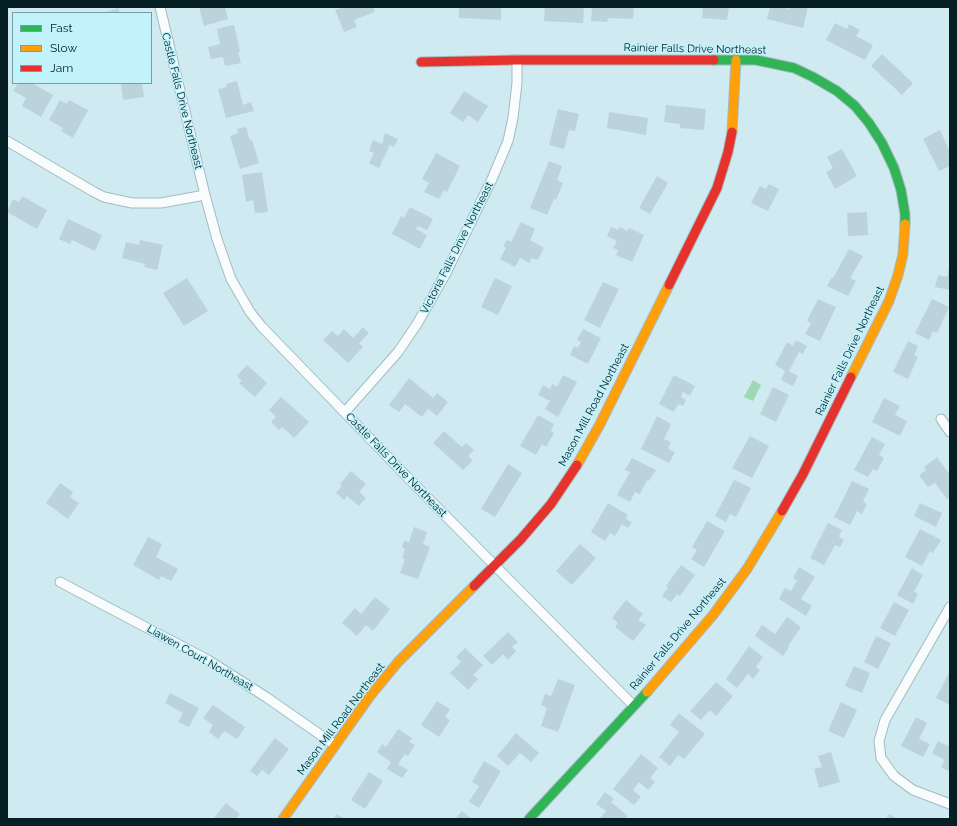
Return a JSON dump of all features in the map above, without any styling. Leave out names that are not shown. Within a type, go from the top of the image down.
[{"type":"street","name":"Castle Falls Drive Northeast","points":[[160,7],[205,195],[225,262],[234,285],[250,312],[287,354],[633,706]]},
{"type":"street","name":"Rainier Falls Drive Northeast","points":[[421,62],[517,60],[756,60],[794,68],[837,91],[855,106],[869,123],[894,168],[901,190],[905,214],[903,254],[898,275],[889,301],[803,474],[764,542],[747,569],[713,615],[665,672],[529,819]]},
{"type":"street","name":"Victoria Falls Drive Northeast","points":[[345,412],[398,352],[417,324],[445,275],[489,186],[504,153],[513,118],[517,83],[517,60]]},
{"type":"street","name":"Mason Mill Road Northeast","points":[[282,819],[370,696],[398,662],[521,539],[551,504],[573,472],[599,426],[716,188],[728,152],[733,112],[736,60]]},
{"type":"street","points":[[7,140],[104,197],[132,203],[147,204],[205,195]]},
{"type":"street","points":[[941,419],[950,432]]},
{"type":"street","name":"Liawen Court Northeast","points":[[60,582],[208,660],[266,697],[335,745]]},
{"type":"street","points":[[950,607],[885,720],[880,741],[881,758],[894,776],[913,790],[950,804]]},
{"type":"shaded area","points":[[753,380],[761,385],[753,401],[744,397]]},
{"type":"building","points":[[199,7],[225,7],[228,19],[204,26]]},
{"type":"building","points":[[344,7],[373,7],[375,12],[354,20],[357,27],[344,32],[335,10]]},
{"type":"building","points":[[459,7],[501,7],[501,20],[459,18]]},
{"type":"building","points":[[545,7],[584,7],[583,23],[544,21]]},
{"type":"building","points":[[592,7],[634,7],[633,19],[608,18],[607,22],[591,21]]},
{"type":"building","points":[[703,7],[729,7],[727,20],[702,18]]},
{"type":"building","points":[[770,7],[782,7],[789,9],[790,7],[808,7],[803,28],[767,19]]},
{"type":"building","points":[[118,8],[120,12],[107,12]]},
{"type":"building","points":[[835,23],[847,29],[849,24],[860,30],[856,36],[873,45],[865,60],[826,40]]},
{"type":"building","points":[[234,25],[241,63],[225,66],[223,57],[211,59],[208,47],[220,44],[217,29]]},
{"type":"building","points":[[882,54],[913,83],[902,95],[871,66]]},
{"type":"building","points":[[237,81],[243,105],[251,102],[254,111],[226,118],[218,89],[227,87],[226,84]]},
{"type":"building","points":[[17,84],[34,84],[53,95],[41,117],[22,106],[26,98],[13,91]]},
{"type":"building","points":[[121,84],[142,84],[144,97],[123,100]]},
{"type":"building","points":[[464,91],[488,106],[478,122],[468,115],[463,122],[450,113]]},
{"type":"building","points":[[60,100],[67,104],[69,100],[88,110],[73,138],[61,131],[63,128],[49,120]]},
{"type":"building","points":[[666,105],[706,109],[704,130],[680,128],[680,124],[664,122]]},
{"type":"building","points":[[558,109],[579,114],[575,131],[569,130],[564,149],[549,145]]},
{"type":"building","points":[[609,112],[648,118],[646,135],[607,128]]},
{"type":"building","points":[[246,127],[250,140],[252,140],[259,163],[240,169],[230,136],[238,133],[237,129]]},
{"type":"building","points":[[940,130],[950,152],[950,166],[939,171],[923,139]]},
{"type":"building","points":[[385,133],[398,139],[394,147],[390,145],[379,168],[369,163],[374,153],[369,151],[373,140],[382,144]]},
{"type":"building","points":[[842,149],[857,176],[835,189],[826,172],[833,168],[827,157]]},
{"type":"building","points":[[436,153],[460,166],[447,192],[444,190],[439,199],[424,192],[429,183],[422,179]]},
{"type":"building","points":[[549,161],[562,166],[557,180],[563,183],[556,200],[554,199],[547,215],[530,208]]},
{"type":"building","points":[[262,172],[268,212],[255,213],[253,200],[246,202],[242,175]]},
{"type":"building","points":[[657,176],[668,183],[650,214],[639,208]]},
{"type":"building","points":[[769,184],[779,189],[768,211],[751,203],[760,186],[766,189]]},
{"type":"building","points":[[22,196],[47,210],[37,229],[7,212],[13,199],[19,202]]},
{"type":"building","points":[[410,207],[433,219],[427,230],[418,226],[416,229],[427,235],[420,249],[392,234],[401,216],[404,218]]},
{"type":"building","points":[[867,212],[868,235],[848,236],[847,213]]},
{"type":"building","points":[[68,219],[102,235],[95,251],[72,240],[70,244],[59,239]]},
{"type":"building","points":[[521,222],[535,229],[530,240],[544,248],[538,260],[532,258],[529,263],[520,258],[515,267],[500,259],[506,248],[503,246],[507,240],[511,242]]},
{"type":"building","points":[[611,227],[618,230],[620,227],[627,231],[629,228],[644,235],[632,262],[616,255],[618,250],[613,248],[617,241],[607,236]]},
{"type":"building","points":[[140,240],[163,245],[157,270],[144,267],[145,264],[122,258],[126,242],[139,245]]},
{"type":"building","points":[[849,249],[863,256],[850,278],[856,281],[848,296],[827,286]]},
{"type":"building","points":[[949,267],[950,290],[935,287],[938,275],[947,277]]},
{"type":"building","points":[[187,278],[208,311],[184,326],[163,293]]},
{"type":"building","points":[[495,278],[512,286],[498,315],[481,307]]},
{"type":"building","points":[[603,282],[619,289],[600,328],[584,320]]},
{"type":"building","points":[[818,299],[836,307],[820,341],[805,334],[811,323],[807,321]]},
{"type":"building","points":[[932,299],[949,307],[937,333],[933,331],[929,340],[915,333]]},
{"type":"building","points":[[363,327],[369,333],[359,343],[363,347],[348,363],[323,340],[332,331],[338,336],[344,329],[353,338]]},
{"type":"building","points":[[583,329],[601,338],[588,364],[570,355],[574,346],[578,348],[581,342],[577,340]]},
{"type":"building","points":[[796,340],[807,346],[803,354],[799,352],[789,371],[798,376],[793,386],[781,380],[785,371],[775,365],[787,342],[793,346]]},
{"type":"building","points":[[908,341],[918,346],[914,355],[918,357],[908,379],[893,372]]},
{"type":"building","points":[[247,365],[267,383],[255,397],[239,383],[242,381],[237,376]]},
{"type":"building","points":[[563,375],[577,382],[558,417],[545,409],[550,401],[538,395],[543,385],[550,389],[552,384],[557,387]]},
{"type":"building","points":[[674,375],[695,386],[690,396],[683,392],[681,397],[686,400],[683,406],[678,404],[674,412],[659,404]]},
{"type":"building","points":[[409,378],[433,398],[437,393],[448,402],[437,416],[428,409],[422,417],[405,404],[399,412],[389,405]]},
{"type":"building","points":[[773,387],[789,395],[776,422],[760,414]]},
{"type":"building","points":[[281,397],[309,422],[294,438],[282,427],[279,430],[271,422],[276,417],[269,410]]},
{"type":"building","points":[[884,398],[900,406],[895,415],[907,421],[900,436],[872,422]]},
{"type":"building","points":[[538,415],[554,424],[551,431],[554,433],[546,447],[542,444],[536,455],[520,446]]},
{"type":"building","points":[[657,416],[671,424],[664,439],[671,442],[668,449],[675,452],[669,463],[641,449]]},
{"type":"building","points":[[444,431],[462,447],[466,443],[474,450],[468,456],[473,460],[463,470],[433,443]]},
{"type":"building","points":[[750,436],[769,446],[752,478],[732,468]]},
{"type":"building","points":[[872,437],[885,444],[879,455],[884,458],[877,471],[873,469],[868,477],[854,470]]},
{"type":"building","points":[[937,457],[950,475],[950,497],[947,499],[935,483],[928,487],[919,475],[926,470],[924,467]]},
{"type":"building","points":[[632,458],[656,470],[649,481],[647,480],[640,494],[635,492],[630,502],[617,495],[630,472],[625,470]]},
{"type":"building","points":[[508,464],[522,473],[495,517],[481,509]]},
{"type":"building","points":[[351,471],[366,484],[359,492],[366,498],[359,506],[347,496],[344,500],[336,493],[342,486],[340,484]]},
{"type":"building","points":[[734,480],[751,488],[736,517],[730,514],[726,522],[715,516]]},
{"type":"building","points":[[852,481],[869,489],[863,502],[867,504],[862,514],[857,511],[850,525],[834,517]]},
{"type":"building","points":[[60,483],[73,492],[70,497],[79,503],[68,519],[46,503]]},
{"type":"building","points":[[608,503],[628,515],[626,519],[632,522],[628,528],[622,524],[615,536],[610,533],[605,541],[591,532]]},
{"type":"building","points":[[920,503],[942,513],[936,527],[914,516]]},
{"type":"building","points":[[707,521],[725,531],[704,567],[691,559],[697,550],[692,547]]},
{"type":"building","points":[[828,523],[842,530],[839,537],[844,540],[840,547],[835,545],[824,565],[810,558]]},
{"type":"building","points":[[414,527],[427,532],[423,544],[430,547],[418,579],[400,573],[405,559],[402,558],[405,549],[402,548],[404,541],[409,542]]},
{"type":"building","points":[[920,529],[941,540],[933,553],[930,551],[922,566],[905,557]]},
{"type":"building","points":[[148,537],[162,544],[156,557],[178,569],[171,581],[161,576],[159,580],[133,565]]},
{"type":"building","points":[[580,544],[596,558],[572,585],[556,571]]},
{"type":"building","points":[[681,565],[695,575],[680,596],[677,594],[671,602],[662,596],[668,588],[666,586]]},
{"type":"building","points":[[799,567],[815,577],[801,599],[812,606],[806,616],[779,599],[785,588],[791,591],[797,581],[793,578]]},
{"type":"building","points":[[912,568],[923,575],[914,592],[918,594],[913,604],[897,595]]},
{"type":"building","points":[[375,597],[390,609],[373,631],[366,625],[357,636],[342,623],[355,608],[361,614]]},
{"type":"building","points":[[626,600],[643,614],[638,620],[646,625],[633,641],[615,627],[618,623],[612,618]]},
{"type":"building","points":[[894,602],[909,610],[895,636],[880,628]]},
{"type":"building","points":[[787,617],[801,627],[783,656],[755,636],[762,625],[775,634]]},
{"type":"building","points":[[508,632],[518,642],[512,647],[516,651],[508,660],[503,654],[492,665],[483,656]]},
{"type":"building","points":[[876,636],[891,643],[878,669],[864,662]]},
{"type":"building","points":[[749,646],[763,657],[756,667],[760,670],[753,679],[748,674],[737,688],[726,679]]},
{"type":"building","points":[[465,648],[483,665],[473,675],[478,679],[468,690],[450,673],[461,662],[456,657]]},
{"type":"building","points":[[854,666],[870,673],[862,693],[845,686]]},
{"type":"building","points":[[950,671],[950,705],[936,698]]},
{"type":"building","points":[[558,679],[575,685],[558,732],[541,726],[547,708],[541,705],[545,694],[551,696]]},
{"type":"building","points":[[716,682],[733,696],[716,716],[710,710],[701,720],[690,711]]},
{"type":"building","points":[[170,693],[199,708],[189,727],[178,722],[183,713],[165,703]]},
{"type":"building","points":[[437,701],[450,709],[445,717],[450,720],[439,737],[421,725]]},
{"type":"building","points":[[841,702],[857,710],[844,738],[828,731]]},
{"type":"building","points":[[213,705],[245,727],[237,739],[224,731],[218,739],[209,732],[213,725],[203,718]]},
{"type":"building","points":[[679,713],[705,734],[684,759],[678,755],[670,766],[659,757],[679,732],[670,725]]},
{"type":"building","points":[[916,717],[927,723],[919,739],[930,744],[923,757],[901,746]]},
{"type":"building","points":[[398,729],[412,738],[409,742],[415,745],[408,756],[405,754],[398,764],[408,770],[402,778],[387,769],[391,762],[377,752],[382,744],[386,747]]},
{"type":"building","points":[[516,733],[539,753],[531,762],[520,753],[508,766],[497,756]]},
{"type":"building","points":[[275,738],[289,749],[269,775],[262,770],[257,776],[250,771]]},
{"type":"building","points":[[938,741],[950,747],[950,772],[941,767],[945,760],[932,753]]},
{"type":"building","points":[[831,752],[840,782],[819,788],[814,769],[822,767],[818,756]]},
{"type":"building","points":[[641,754],[658,768],[650,778],[655,782],[648,790],[639,782],[633,790],[641,797],[634,805],[613,789]]},
{"type":"building","points":[[484,761],[501,771],[479,808],[469,802],[479,786],[472,782]]},
{"type":"building","points":[[369,772],[383,781],[365,809],[351,800]]},
{"type":"building","points":[[605,792],[614,799],[611,802],[628,816],[625,819],[599,819],[606,811],[596,804]]},
{"type":"building","points":[[226,803],[240,814],[236,819],[213,819]]},
{"type":"building","points":[[462,811],[472,819],[455,819]]},
{"type":"building","points":[[336,814],[346,819],[334,819]]},
{"type":"building","points":[[889,814],[898,819],[886,819]]},
{"type":"traffic: fast","points":[[714,60],[756,60],[794,68],[837,91],[855,106],[869,123],[882,143],[894,168],[901,190],[905,224]]},
{"type":"traffic: fast","points":[[529,819],[647,692]]},
{"type":"traffic: slow","points":[[732,132],[736,60]]},
{"type":"traffic: slow","points":[[851,377],[889,301],[898,275],[903,254],[905,224]]},
{"type":"traffic: slow","points":[[577,465],[599,426],[669,285]]},
{"type":"traffic: slow","points":[[647,692],[713,615],[747,569],[782,511]]},
{"type":"traffic: slow","points":[[283,819],[370,696],[398,662],[474,586]]},
{"type":"traffic: jam","points":[[421,62],[517,60],[714,60]]},
{"type":"traffic: jam","points":[[669,285],[717,188],[728,152],[732,132]]},
{"type":"traffic: jam","points":[[782,511],[803,474],[851,377]]},
{"type":"traffic: jam","points":[[474,586],[521,539],[551,504],[577,465]]}]
